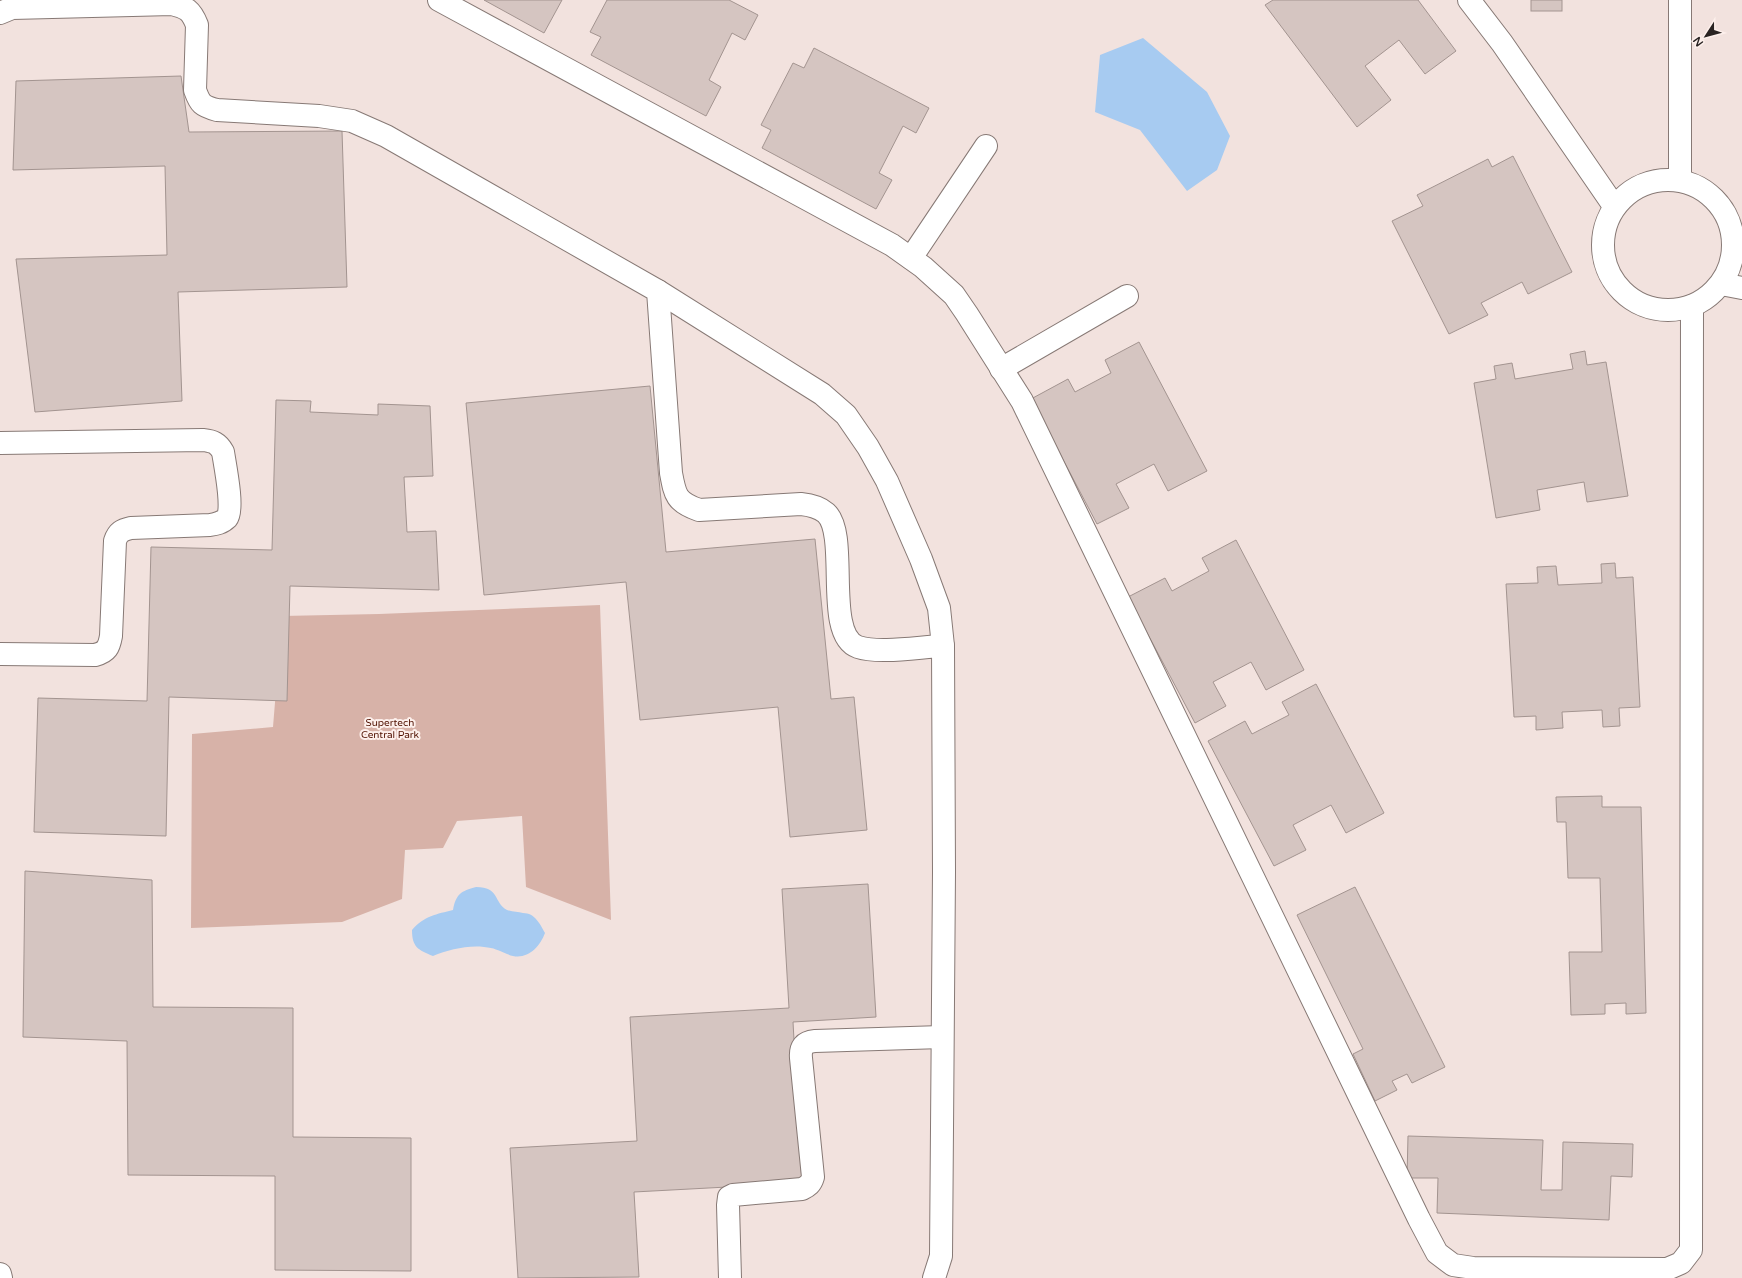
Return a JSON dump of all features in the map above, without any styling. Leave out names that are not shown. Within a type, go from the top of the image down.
[{"type":"street","points":[[439,0],[892,245],[911,258],[954,295],[968,314],[1022,401],[1419,1219],[1437,1252],[1453,1265],[1473,1268],[1667,1269],[1681,1263],[1691,1250],[1692,306]]},
{"type":"street","points":[[1469,0],[1502,43],[1614,206]]},
{"type":"street","points":[[1680,0],[1680,180]]},
{"type":"street","points":[[0,13],[12,8],[172,4],[186,8],[193,15],[197,25],[195,90],[198,100],[204,106],[217,110],[319,116],[352,121],[386,136],[658,291],[822,394],[846,415],[868,447],[887,482],[921,559],[939,608],[942,646],[944,872],[941,1256],[934,1278]]},
{"type":"street","points":[[911,258],[986,146]]},
{"type":"street","points":[[1662,179],[1680,180],[1698,187],[1713,198],[1725,212],[1737,231],[1730,267],[1721,284],[1708,297],[1692,306],[1674,311],[1655,310],[1638,303],[1622,292],[1611,277],[1604,260],[1602,242],[1606,223],[1614,206],[1628,193],[1643,184],[1662,179]]},
{"type":"street","points":[[1721,284],[1742,288]]},
{"type":"street","points":[[658,291],[671,472],[674,493],[685,505],[699,510],[801,504],[816,506],[827,514],[834,531],[840,620],[845,636],[856,646],[872,650],[942,646]]},
{"type":"street","points":[[1002,369],[1127,296]]},
{"type":"street","points":[[0,443],[212,441],[219,445],[223,452],[230,508],[228,517],[220,523],[210,526],[131,528],[124,529],[118,533],[115,541],[111,636],[109,647],[103,653],[95,655],[0,654]]},
{"type":"street","points":[[730,1278],[729,1197],[733,1195],[802,1189],[808,1187],[813,1177],[800,1050],[803,1046],[808,1042],[815,1040],[942,1037]]},
{"type":"street","points":[[0,1274],[1,1278]]},
{"type":"green space","name":"Supertech Central Park","points":[[600,605],[611,920],[526,887],[522,816],[457,821],[443,848],[405,850],[402,899],[342,922],[191,928],[192,734],[273,727],[282,616],[379,614]]},
{"type":"water","points":[[1143,38],[1207,92],[1230,136],[1217,170],[1187,191],[1140,130],[1095,112],[1100,55]]},
{"type":"water","points":[[476,887],[489,889],[507,910],[527,913],[537,920],[545,933],[535,949],[525,955],[514,956],[491,948],[464,947],[433,956],[423,952],[417,947],[413,940],[412,930],[431,916],[453,910],[456,900],[460,894],[466,890]]},
{"type":"building","points":[[484,0],[562,0],[544,33]]},
{"type":"building","points":[[607,0],[729,0],[758,15],[745,40],[732,33],[709,80],[721,87],[706,116],[591,55],[601,37],[590,32]]},
{"type":"building","points":[[1273,0],[1418,0],[1456,51],[1425,74],[1399,40],[1365,66],[1391,100],[1357,127],[1265,5]]},
{"type":"building","points":[[1531,0],[1562,0],[1562,11],[1531,11]]},
{"type":"building","points":[[814,48],[929,108],[916,133],[903,126],[879,173],[892,180],[876,209],[762,148],[771,130],[761,125],[793,63],[804,68]]},
{"type":"building","points":[[181,76],[189,132],[342,131],[347,287],[178,292],[182,401],[35,412],[16,259],[167,255],[165,166],[13,170],[16,81]]},
{"type":"building","points":[[1513,156],[1572,272],[1528,294],[1522,282],[1481,303],[1488,315],[1449,334],[1392,221],[1423,206],[1417,195],[1488,159],[1492,167]]},
{"type":"building","points":[[1139,342],[1207,471],[1168,491],[1154,464],[1116,484],[1129,508],[1097,524],[1031,399],[1068,379],[1075,392],[1111,373],[1105,360]]},
{"type":"building","points":[[1585,351],[1587,365],[1606,362],[1628,496],[1587,502],[1584,482],[1537,490],[1540,510],[1496,518],[1474,383],[1496,379],[1494,366],[1512,363],[1515,379],[1573,369],[1570,354]]},
{"type":"building","points":[[650,386],[666,552],[815,539],[831,699],[854,697],[867,830],[790,837],[778,707],[640,720],[626,582],[484,595],[466,403]]},
{"type":"building","points":[[276,400],[311,401],[310,412],[378,415],[378,404],[430,406],[433,476],[404,477],[407,532],[436,531],[439,590],[290,586],[287,701],[169,697],[166,836],[34,832],[38,698],[147,701],[151,547],[272,550]]},
{"type":"building","points":[[1236,540],[1304,670],[1266,690],[1251,662],[1213,682],[1226,706],[1195,723],[1128,597],[1165,578],[1172,591],[1209,571],[1202,558]]},
{"type":"building","points":[[1615,563],[1616,578],[1633,577],[1640,707],[1619,708],[1620,726],[1603,727],[1602,710],[1562,712],[1563,728],[1536,730],[1536,716],[1514,717],[1506,584],[1538,583],[1537,567],[1556,566],[1558,585],[1602,583],[1601,564]]},
{"type":"building","points":[[1316,684],[1384,813],[1346,833],[1331,805],[1293,825],[1306,850],[1274,866],[1208,741],[1245,721],[1252,734],[1289,715],[1282,702]]},
{"type":"building","points":[[1602,796],[1602,807],[1641,807],[1646,1013],[1626,1014],[1626,1003],[1605,1004],[1605,1014],[1571,1015],[1569,952],[1602,952],[1600,878],[1568,878],[1566,822],[1557,822],[1556,797]]},
{"type":"building","points":[[25,871],[152,880],[153,1007],[293,1008],[293,1137],[411,1138],[411,1271],[275,1270],[275,1176],[128,1175],[127,1041],[23,1037]]},
{"type":"building","points":[[868,884],[876,1017],[793,1022],[802,1183],[634,1192],[639,1277],[518,1278],[510,1148],[637,1141],[630,1017],[789,1008],[782,889]]},
{"type":"building","points":[[1355,887],[1445,1067],[1412,1083],[1407,1074],[1392,1081],[1397,1090],[1375,1101],[1353,1054],[1363,1049],[1297,915]]},
{"type":"building","points":[[1408,1136],[1543,1140],[1541,1190],[1562,1190],[1563,1142],[1633,1144],[1632,1177],[1611,1176],[1609,1220],[1437,1213],[1438,1178],[1407,1178]]}]
